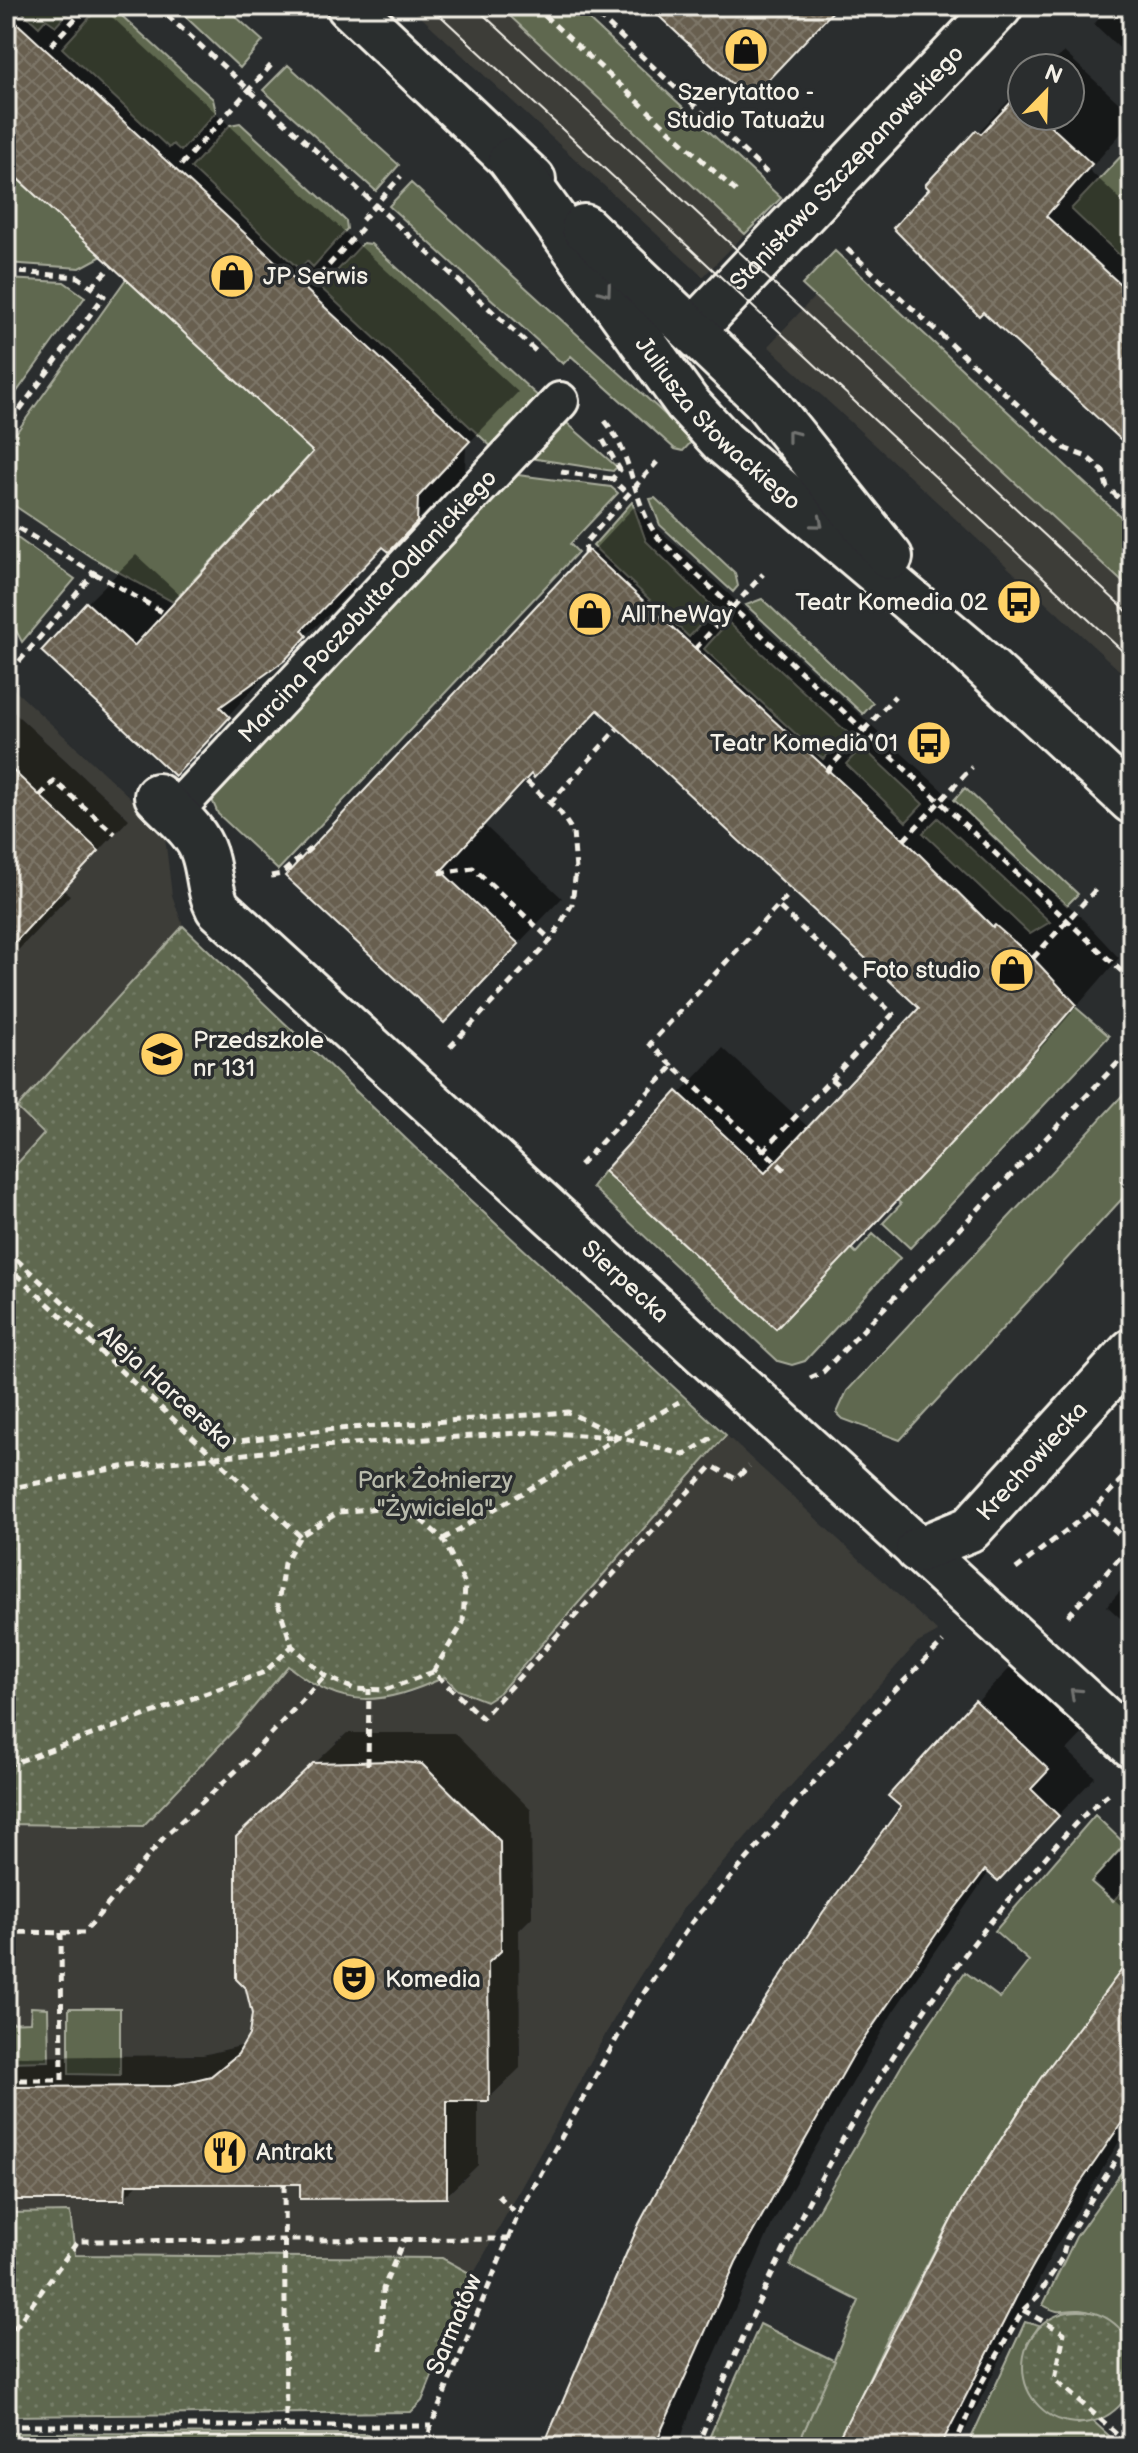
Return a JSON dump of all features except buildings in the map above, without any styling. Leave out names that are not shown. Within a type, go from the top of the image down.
[{"type":"street","name":"Juliusza Słowackiego","points":[[349,6],[694,329],[763,398],[832,487],[965,647]]},
{"type":"street","name":"Stanisława Szczepanowskiego","points":[[694,329],[1000,6]]},
{"type":"street","name":"Juliusza Słowackiego","points":[[511,160],[687,403],[714,432],[965,647],[1132,801]]},
{"type":"street","name":"Marcina Poczobutta-Odlanickiego","points":[[165,804],[560,401]]},
{"type":"street","name":"Sierpecka","points":[[165,804],[204,851],[211,894],[218,908],[918,1550],[1127,1765]]},
{"type":"street","name":"Krechowiecka","points":[[918,1550],[970,1529],[1132,1351]]},
{"type":"path","points":[[51,45],[87,6]]},
{"type":"path","points":[[157,6],[550,365]]},
{"type":"path","points":[[534,6],[740,195]]},
{"type":"path","points":[[588,6],[777,182]]},
{"type":"path","points":[[181,165],[274,62]]},
{"type":"path","points":[[310,286],[401,176]]},
{"type":"path","points":[[836,238],[1066,449],[1087,457],[1103,471],[1107,487],[1132,510]]},
{"type":"path","points":[[91,287],[112,266]]},
{"type":"path","points":[[6,271],[78,277],[104,296],[6,428]]},
{"type":"path","points":[[601,415],[621,442],[649,528],[1132,981]]},
{"type":"path","points":[[603,440],[620,470],[612,479],[628,494]]},
{"type":"path","points":[[585,554],[586,542],[657,462]]},
{"type":"path","points":[[6,521],[164,613]]},
{"type":"path","points":[[18,663],[94,573]]},
{"type":"path","points":[[695,649],[763,574]]},
{"type":"path","points":[[826,772],[895,696]]},
{"type":"path","points":[[550,803],[617,729]]},
{"type":"path","points":[[904,840],[972,767]]},
{"type":"path","points":[[460,1037],[551,940],[572,904],[576,870],[573,832],[550,803],[525,780]]},
{"type":"path","points":[[271,876],[281,874],[312,847]]},
{"type":"path","points":[[439,873],[473,868],[551,940]]},
{"type":"path","points":[[1033,958],[1099,886]]},
{"type":"path","points":[[787,1172],[650,1044],[790,893]]},
{"type":"path","points":[[763,1151],[893,1014],[778,906]]},
{"type":"path","points":[[433,1672],[482,1718],[712,1466],[736,1479],[772,1417],[777,1390],[823,1372],[1132,1048]]},
{"type":"path","points":[[588,1157],[673,1066]]},
{"type":"path","points":[[831,1079],[843,1089]]},
{"type":"path","points":[[6,1250],[205,1431],[220,1439],[239,1441],[324,1430],[568,1412],[619,1437],[685,1455],[772,1417]]},
{"type":"path","name":"Aleja Harcerska","points":[[6,1266],[300,1536]]},
{"type":"path","points":[[6,1489],[122,1467],[321,1446],[535,1432],[619,1437]]},
{"type":"path","points":[[443,1539],[619,1437]]},
{"type":"path","points":[[1013,1571],[1093,1510],[1132,1468]]},
{"type":"path","points":[[389,1507],[420,1519],[443,1539],[465,1584],[463,1623],[433,1672],[385,1690],[354,1689],[325,1676],[292,1646],[278,1604],[284,1563],[300,1536],[339,1512],[389,1507]]},
{"type":"path","points":[[1065,1619],[1131,1545],[1093,1510]]},
{"type":"path","name":"Sarmatów","points":[[426,2447],[431,2426],[518,2215],[633,2009],[692,1922],[887,1698],[945,1640]]},
{"type":"path","points":[[6,1766],[265,1672],[292,1646]]},
{"type":"path","points":[[6,1932],[84,1933],[165,1836],[238,1769],[325,1676]]},
{"type":"path","points":[[368,1765],[369,1689]]},
{"type":"path","points":[[697,2447],[765,2288],[857,2115],[913,2027],[993,1918],[1127,1765]]},
{"type":"path","points":[[6,2080],[62,2080],[61,1933]]},
{"type":"path","points":[[954,2447],[982,2382],[1023,2310],[1038,2296],[1062,2258],[1067,2238],[1132,2134]]},
{"type":"path","points":[[284,2184],[286,2425]]},
{"type":"path","points":[[498,2195],[518,2215]]},
{"type":"path","points":[[381,2350],[383,2289],[404,2239]]},
{"type":"path","points":[[6,2340],[78,2241],[509,2239]]},
{"type":"path","points":[[1023,2310],[1064,2333],[1055,2380],[1129,2443]]},
{"type":"path","points":[[6,2426],[431,2426]]},
{"type":"shaded area","points":[[409,6],[499,6],[745,234],[703,277]]},
{"type":"shaded area","points":[[814,297],[1132,591],[1132,682],[768,346]]},
{"type":"shaded area","name":"Przedszkole nr 131","points":[[6,682],[164,829],[172,895],[183,926],[470,1200],[6,1181]]},
{"type":"shaded area","points":[[726,1435],[938,1632],[916,1644],[684,1907],[625,1999],[473,2275],[442,2258],[74,2255],[70,2212],[6,2213],[6,1824],[143,1826],[237,1727],[288,1666],[311,1685],[405,1695],[445,1677],[458,1690],[486,1701],[500,1692]]},
{"type":"green space","points":[[16,6],[74,6],[56,26],[46,19],[39,27]]},
{"type":"green space","points":[[100,6],[111,6],[213,99],[216,112],[181,151],[173,144],[169,148],[62,48]]},
{"type":"green space","points":[[174,6],[224,6],[263,41],[240,68]]},
{"type":"green space","points":[[499,6],[574,6],[781,198],[745,234]]},
{"type":"green space","points":[[288,65],[399,165],[376,191],[263,90]]},
{"type":"green space","points":[[240,123],[346,221],[347,229],[313,267],[307,261],[299,269],[191,168],[230,125]]},
{"type":"green space","points":[[1125,152],[1132,158],[1132,267],[1071,209]]},
{"type":"green space","points":[[6,168],[102,256],[80,268],[6,263]]},
{"type":"green space","points":[[411,183],[693,440],[683,451],[675,449],[571,356],[563,364],[389,206]]},
{"type":"green space","points":[[363,243],[371,244],[541,399],[495,450],[321,288]]},
{"type":"green space","points":[[835,251],[1132,527],[1132,591],[802,285]]},
{"type":"green space","points":[[6,279],[64,282],[85,297],[6,407]]},
{"type":"green space","points":[[126,279],[313,452],[173,602],[91,557],[6,500],[6,447]]},
{"type":"green space","points":[[560,417],[617,467],[613,471],[524,457]]},
{"type":"green space","points":[[510,474],[611,487],[618,493],[570,544],[578,552],[278,870],[218,814],[210,795]]},
{"type":"green space","points":[[655,498],[735,573],[738,586],[733,592],[660,525],[650,499]]},
{"type":"green space","points":[[632,502],[646,541],[715,609],[689,637],[593,546]]},
{"type":"green space","points":[[6,530],[75,579],[22,642],[7,613]]},
{"type":"green space","points":[[762,599],[873,703],[863,714],[746,605]]},
{"type":"green space","points":[[728,622],[848,733],[823,759],[704,649]]},
{"type":"green space","points":[[862,747],[923,804],[906,822],[846,764]]},
{"type":"green space","points":[[965,788],[1078,894],[1067,905],[954,800]]},
{"type":"green space","points":[[938,818],[1050,922],[1030,934],[923,833]]},
{"type":"green space","name":"Park Żołnierzy \"Żywiciela\"","points":[[183,926],[470,1200],[726,1435],[500,1692],[486,1701],[458,1690],[445,1677],[382,1698],[346,1697],[308,1681],[288,1666],[237,1727],[143,1826],[6,1824],[6,1176],[44,1134],[17,1108]]},
{"type":"green space","points":[[1073,1005],[1109,1036],[910,1248],[883,1223],[901,1204],[897,1200]]},
{"type":"green space","points":[[1132,1085],[1132,1188],[900,1440],[843,1419],[837,1413],[847,1391]]},
{"type":"green space","points":[[604,1171],[776,1329],[851,1248],[856,1253],[873,1234],[900,1258],[805,1361],[792,1365],[778,1361],[592,1187]]},
{"type":"green space","points":[[1095,1815],[1125,1844],[1091,1882],[1113,1901],[1132,1881],[1132,1957],[1040,2079],[961,2201],[890,2334],[836,2447],[797,2447],[859,2301],[790,2266],[800,2241],[906,2058],[965,1972],[1000,1998],[1029,1961],[995,1931]]},
{"type":"green space","points":[[31,2007],[48,2008],[49,2061],[6,2062],[6,2023],[30,2022]]},
{"type":"green space","points":[[69,2008],[120,2008],[120,2075],[69,2074]]},
{"type":"green space","points":[[1132,2157],[1132,2345],[1116,2327],[1095,2314],[1080,2310],[1058,2311],[1043,2305],[1076,2237]]},
{"type":"green space","points":[[70,2212],[75,2255],[442,2258],[473,2275],[422,2401],[411,2412],[6,2416],[6,2213]]},
{"type":"green space","points":[[1079,2311],[1100,2315],[1119,2327],[1131,2346],[1135,2367],[1131,2388],[1119,2407],[1100,2419],[1079,2423],[1058,2419],[1039,2407],[1027,2388],[1023,2367],[1027,2346],[1039,2327],[1058,2315]]},
{"type":"green space","points":[[1025,2322],[1039,2326],[1027,2344],[1078,2424],[1093,2421],[1117,2443],[1115,2447],[967,2447]]},
{"type":"green space","points":[[760,2324],[835,2361],[797,2447],[723,2447],[708,2440]]},
{"type":"green space","points":[[6,2433],[365,2434],[392,2447],[6,2447]]},
{"type":"tram line","points":[[430,6],[1132,660]]},
{"type":"tram line","points":[[474,6],[1132,616]]},
{"type":"place","name":"Szerytattoo - Studio Tatuażu","points":[[746,50]]},
{"type":"place","name":"JP Serwis","points":[[232,276]]},
{"type":"place","name":"Teatr Komedia 02","points":[[1019,602]]},
{"type":"place","name":"AllTheWay","points":[[590,614]]},
{"type":"place","name":"Teatr Komedia 01","points":[[929,743]]},
{"type":"place","name":"Foto studio","points":[[1012,970]]},
{"type":"place","name":"Przedszkole nr 131","points":[[162,1054]]},
{"type":"place","name":"Komedia","points":[[354,1979]]},
{"type":"place","name":"Antrakt","points":[[225,2152]]}]
